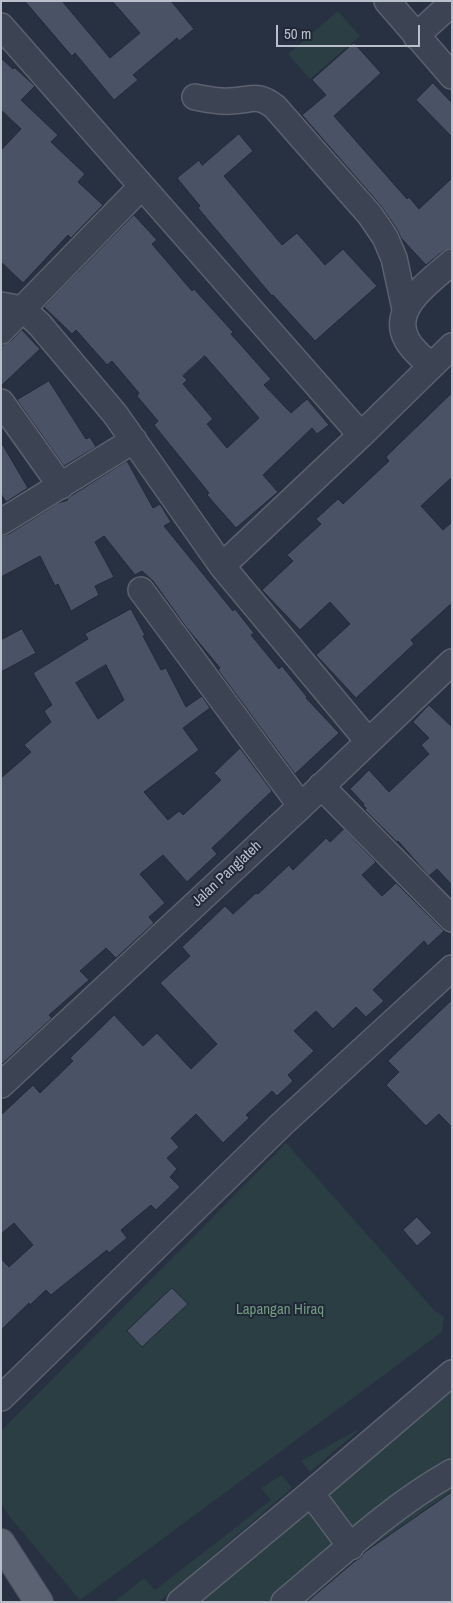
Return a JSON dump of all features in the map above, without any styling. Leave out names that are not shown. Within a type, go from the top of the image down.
[{"type":"main road","points":[[1,1544],[39,1602]]},
{"type":"street","points":[[387,1],[452,76]]},
{"type":"street","points":[[416,36],[452,3]]},
{"type":"street","points":[[1,26],[361,435]]},
{"type":"street","points":[[195,97],[229,102],[258,98],[266,100],[370,215],[385,237],[394,258],[405,309],[402,326],[407,341],[431,366]]},
{"type":"street","points":[[1,331],[12,307],[142,186]]},
{"type":"street","points":[[405,309],[415,296],[452,262]]},
{"type":"street","points":[[12,307],[40,325],[115,414],[222,566],[368,741]]},
{"type":"street","points":[[222,566],[452,346]]},
{"type":"street","points":[[1,402],[61,486]]},
{"type":"street","points":[[1,522],[134,440]]},
{"type":"street","points":[[141,590],[300,806]]},
{"type":"street","name":"Jalan Panglateh","points":[[5,1075],[322,786],[452,662]]},
{"type":"street","points":[[322,786],[452,919]]},
{"type":"street","points":[[1,1398],[282,1124],[452,968]]},
{"type":"street","points":[[180,1602],[312,1493],[452,1373]]},
{"type":"street","points":[[284,1602],[392,1511],[452,1472]]},
{"type":"street","points":[[312,1493],[350,1546]]},
{"type":"green space","points":[[338,11],[360,36],[310,79],[288,54]]},
{"type":"green space","name":"Lapangan Hiraq","points":[[286,1143],[433,1309],[444,1317],[442,1332],[80,1600],[9,1516],[1,1503],[1,1431]]},
{"type":"green space","points":[[452,1391],[452,1492],[293,1602],[200,1602]]},
{"type":"green space","points":[[361,1428],[310,1472],[301,1461]]},
{"type":"green space","points":[[282,1475],[292,1488],[159,1602],[114,1602],[144,1578],[155,1590],[271,1500],[261,1488]]},
{"type":"building","points":[[25,1],[62,1],[110,58],[140,33],[112,1],[171,1],[194,29],[179,41],[177,38],[133,75],[138,80],[114,100],[75,53],[72,56]]},
{"type":"building","points":[[354,43],[381,73],[334,116],[407,199],[409,197],[419,209],[452,178],[452,248],[443,251],[426,265],[401,238],[381,206],[302,115],[326,95],[312,80]]},
{"type":"building","points":[[1,58],[35,86],[21,100],[58,135],[51,142],[85,174],[78,182],[103,205],[71,238],[68,235],[23,283],[1,262],[1,150],[21,129],[1,110]]},
{"type":"building","points":[[433,83],[452,103],[452,137],[416,100]]},
{"type":"building","points":[[239,134],[253,151],[224,176],[282,245],[297,233],[325,265],[343,249],[377,286],[315,341],[272,296],[198,208],[200,206],[177,178],[199,160],[202,165]]},
{"type":"building","points":[[134,215],[157,240],[152,244],[192,291],[194,289],[233,332],[231,334],[271,379],[264,385],[291,413],[307,399],[329,425],[317,434],[312,428],[263,475],[278,492],[236,528],[207,495],[209,493],[154,425],[158,421],[137,396],[139,393],[112,361],[107,365],[76,330],[72,334],[44,307]],"holes":[[[205,356],[259,418],[227,448],[207,424],[213,419],[183,384],[187,380],[183,376]]]},
{"type":"building","points":[[22,330],[40,349],[1,386],[1,346],[11,341]]},
{"type":"building","points":[[49,381],[86,439],[90,437],[96,447],[64,466],[17,400]]},
{"type":"building","points":[[452,393],[452,477],[421,506],[443,530],[452,522],[452,603],[411,640],[414,644],[356,698],[316,655],[350,624],[330,602],[300,630],[262,590],[293,561],[287,555],[321,524],[316,519],[338,499],[343,504],[389,461],[386,457]]},
{"type":"building","points":[[1,442],[28,488],[6,502],[1,494]]},
{"type":"building","points":[[127,461],[153,508],[160,504],[171,522],[164,526],[233,611],[235,609],[254,633],[251,635],[279,669],[282,666],[306,698],[339,733],[295,774],[218,670],[220,668],[186,627],[153,581],[142,571],[135,575],[104,536],[95,542],[114,577],[95,586],[99,595],[71,611],[58,584],[55,586],[40,556],[1,577],[1,536],[9,534],[58,503],[68,500],[71,496]]},
{"type":"building","points":[[131,609],[161,670],[166,668],[186,707],[202,696],[210,708],[183,728],[199,750],[144,792],[168,820],[179,811],[183,815],[221,780],[214,773],[240,748],[272,791],[212,848],[217,854],[187,882],[163,855],[140,874],[165,903],[149,917],[154,923],[116,958],[106,948],[80,971],[89,980],[49,1015],[52,1018],[1,1065],[1,778],[31,752],[24,745],[51,722],[44,711],[52,705],[33,673],[88,639],[85,634]],"holes":[[[106,665],[124,700],[98,719],[76,683]]]},
{"type":"building","points":[[22,629],[36,653],[1,672],[1,640]]},
{"type":"building","points":[[429,705],[452,727],[452,885],[437,869],[429,876],[398,841],[365,810],[364,804],[350,789],[369,770],[389,792],[429,754],[421,745],[429,738],[413,722]]},
{"type":"building","points":[[344,829],[376,862],[362,875],[382,896],[396,883],[444,931],[428,946],[424,941],[373,990],[384,1001],[366,1017],[356,1007],[333,1029],[316,1011],[294,1031],[314,1051],[288,1075],[293,1081],[277,1096],[272,1091],[246,1115],[249,1118],[223,1143],[196,1114],[171,1138],[179,1147],[167,1158],[177,1169],[170,1177],[180,1187],[156,1210],[151,1205],[121,1230],[127,1238],[109,1253],[107,1250],[51,1295],[46,1290],[30,1305],[29,1303],[1,1330],[1,1259],[9,1267],[33,1245],[14,1223],[1,1234],[1,1115],[33,1085],[40,1093],[73,1061],[70,1058],[114,1015],[143,1046],[157,1033],[191,1069],[217,1044],[160,983],[190,956],[182,947],[225,906],[233,914],[289,865],[293,870],[326,838],[330,842]]},
{"type":"building","points":[[452,1000],[452,1127],[439,1114],[426,1126],[386,1085],[399,1072],[388,1061]]},
{"type":"building","points":[[417,1217],[432,1233],[417,1246],[403,1230]]},
{"type":"building","points":[[172,1288],[188,1304],[142,1347],[127,1331]]},
{"type":"building","points":[[452,1492],[452,1602],[307,1602],[365,1552]]}]
